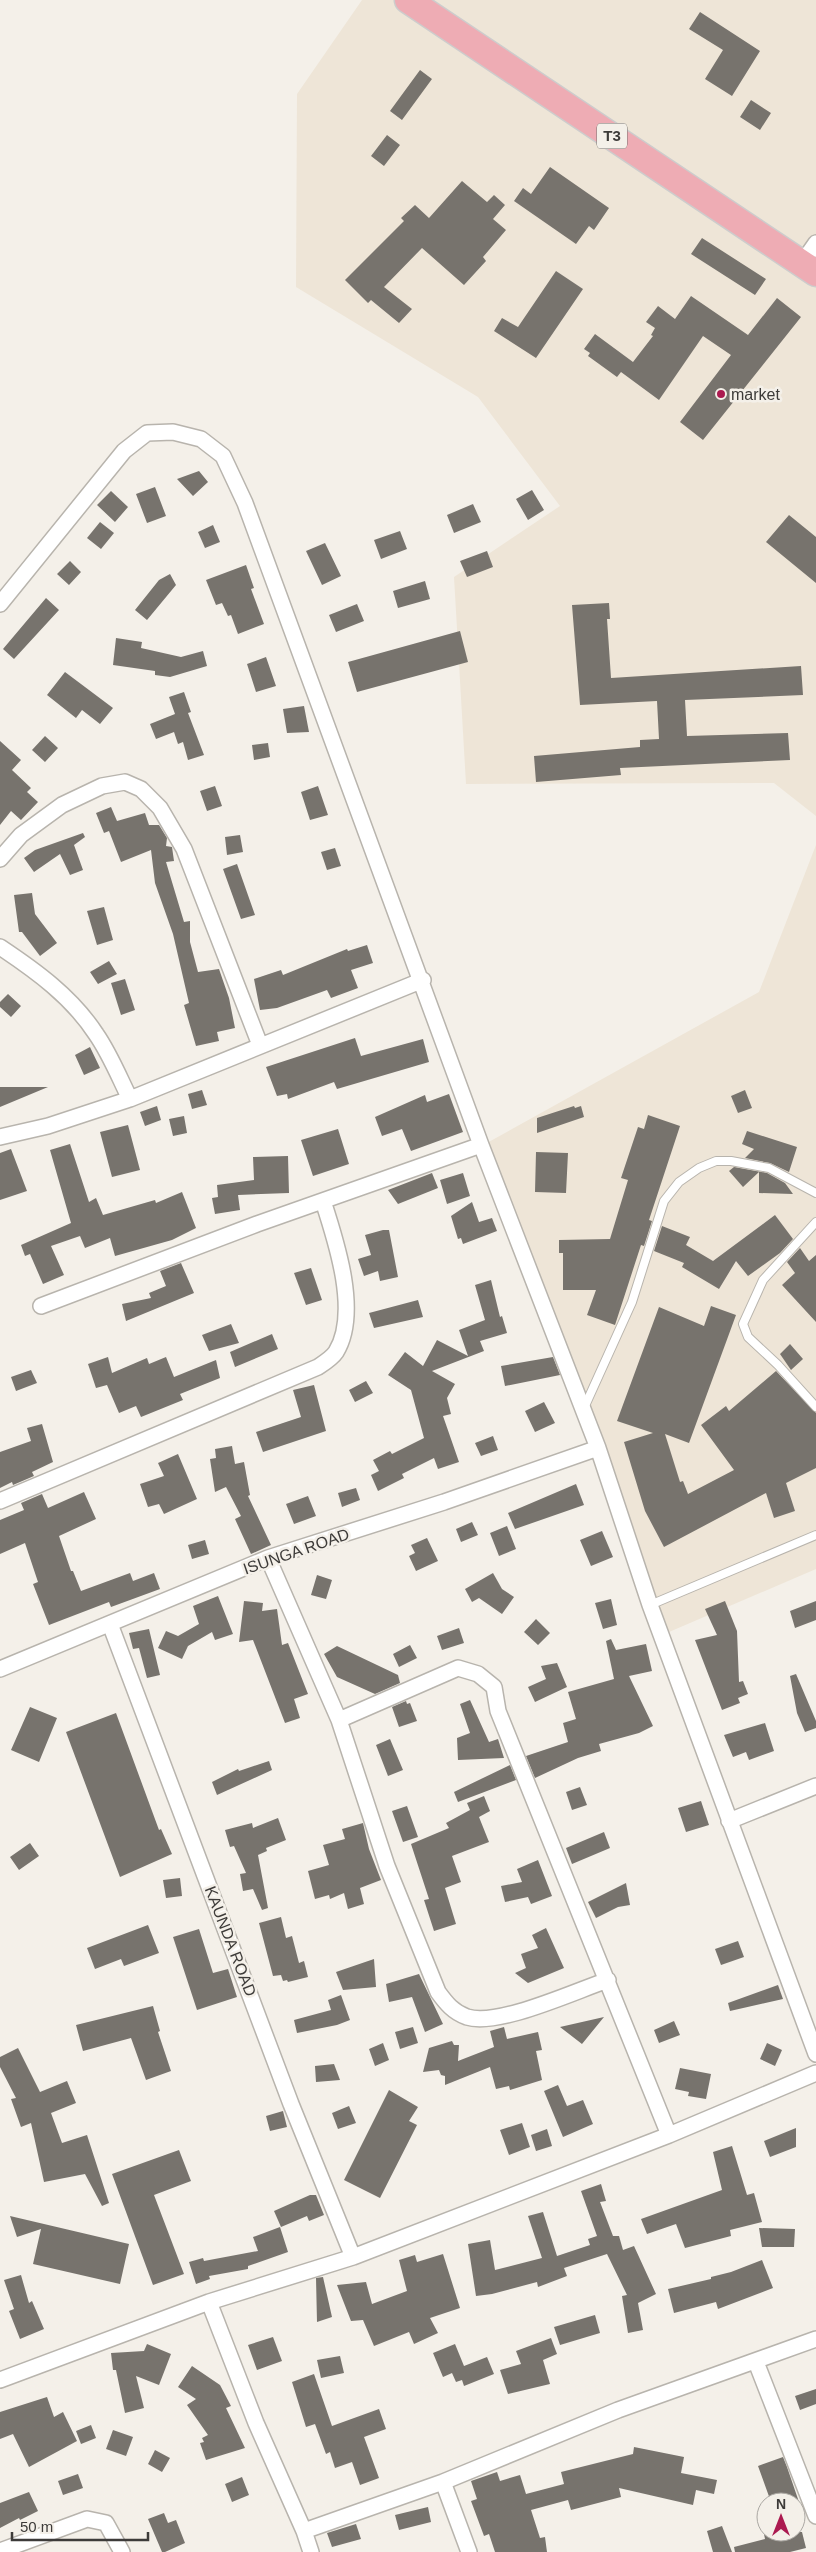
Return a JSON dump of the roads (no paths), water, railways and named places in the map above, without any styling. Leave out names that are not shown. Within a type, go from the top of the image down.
[{"type":"highway","name":"T3","points":[[408,0],[811,260]]},
{"type":"street","points":[[0,604],[124,451],[147,433],[173,432],[201,439],[223,456],[246,503],[423,980],[481,1145],[584,1410],[650,1605],[816,2054]]},
{"type":"street","points":[[0,859],[22,834],[70,801],[102,786],[126,782],[141,789],[160,808],[184,849],[260,1045]]},
{"type":"street","points":[[0,947],[45,978],[71,1002],[96,1033],[130,1099]]},
{"type":"street","points":[[0,1137],[48,1126],[130,1099],[423,980]]},
{"type":"street","points":[[41,1306],[100,1282],[481,1145]]},
{"type":"street","points":[[0,1502],[318,1367],[335,1354],[343,1336],[347,1297],[336,1240],[323,1201]]},
{"type":"street","name":"ISUNGA ROAD","points":[[0,1669],[268,1558],[444,1502],[598,1448]]},
{"type":"street","points":[[268,1558],[339,1720],[387,1866],[438,1992],[452,2010],[467,2017],[488,2020],[514,2013],[608,1980]]},
{"type":"street","name":"KAUNDA ROAD","points":[[110,1624],[291,2104],[353,2257]]},
{"type":"street","points":[[339,1720],[458,1668],[478,1674],[494,1687],[498,1711],[669,2135]]},
{"type":"street","points":[[729,1821],[816,1786]]},
{"type":"street","points":[[2,2374],[209,2302],[353,2257],[669,2135],[816,2073]]},
{"type":"street","points":[[209,2302],[256,2423],[304,2531],[311,2552]]},
{"type":"street","points":[[304,2531],[443,2482],[618,2410],[816,2339]]},
{"type":"street","points":[[756,2362],[816,2516]]},
{"type":"street","points":[[443,2482],[469,2552]]},
{"type":"street","points":[[0,2551],[87,2519],[106,2523],[122,2552]]},
{"type":"lane","points":[[584,1410],[632,1302],[664,1201],[679,1182],[700,1168],[716,1161],[731,1161],[769,1168],[816,1193]]},
{"type":"lane","points":[[816,1222],[763,1280],[743,1324],[743,1329],[748,1337],[778,1365],[816,1407]]},
{"type":"lane","points":[[650,1605],[816,1535]]},
{"type":"place","name":"market","points":[[721,394]]}]
